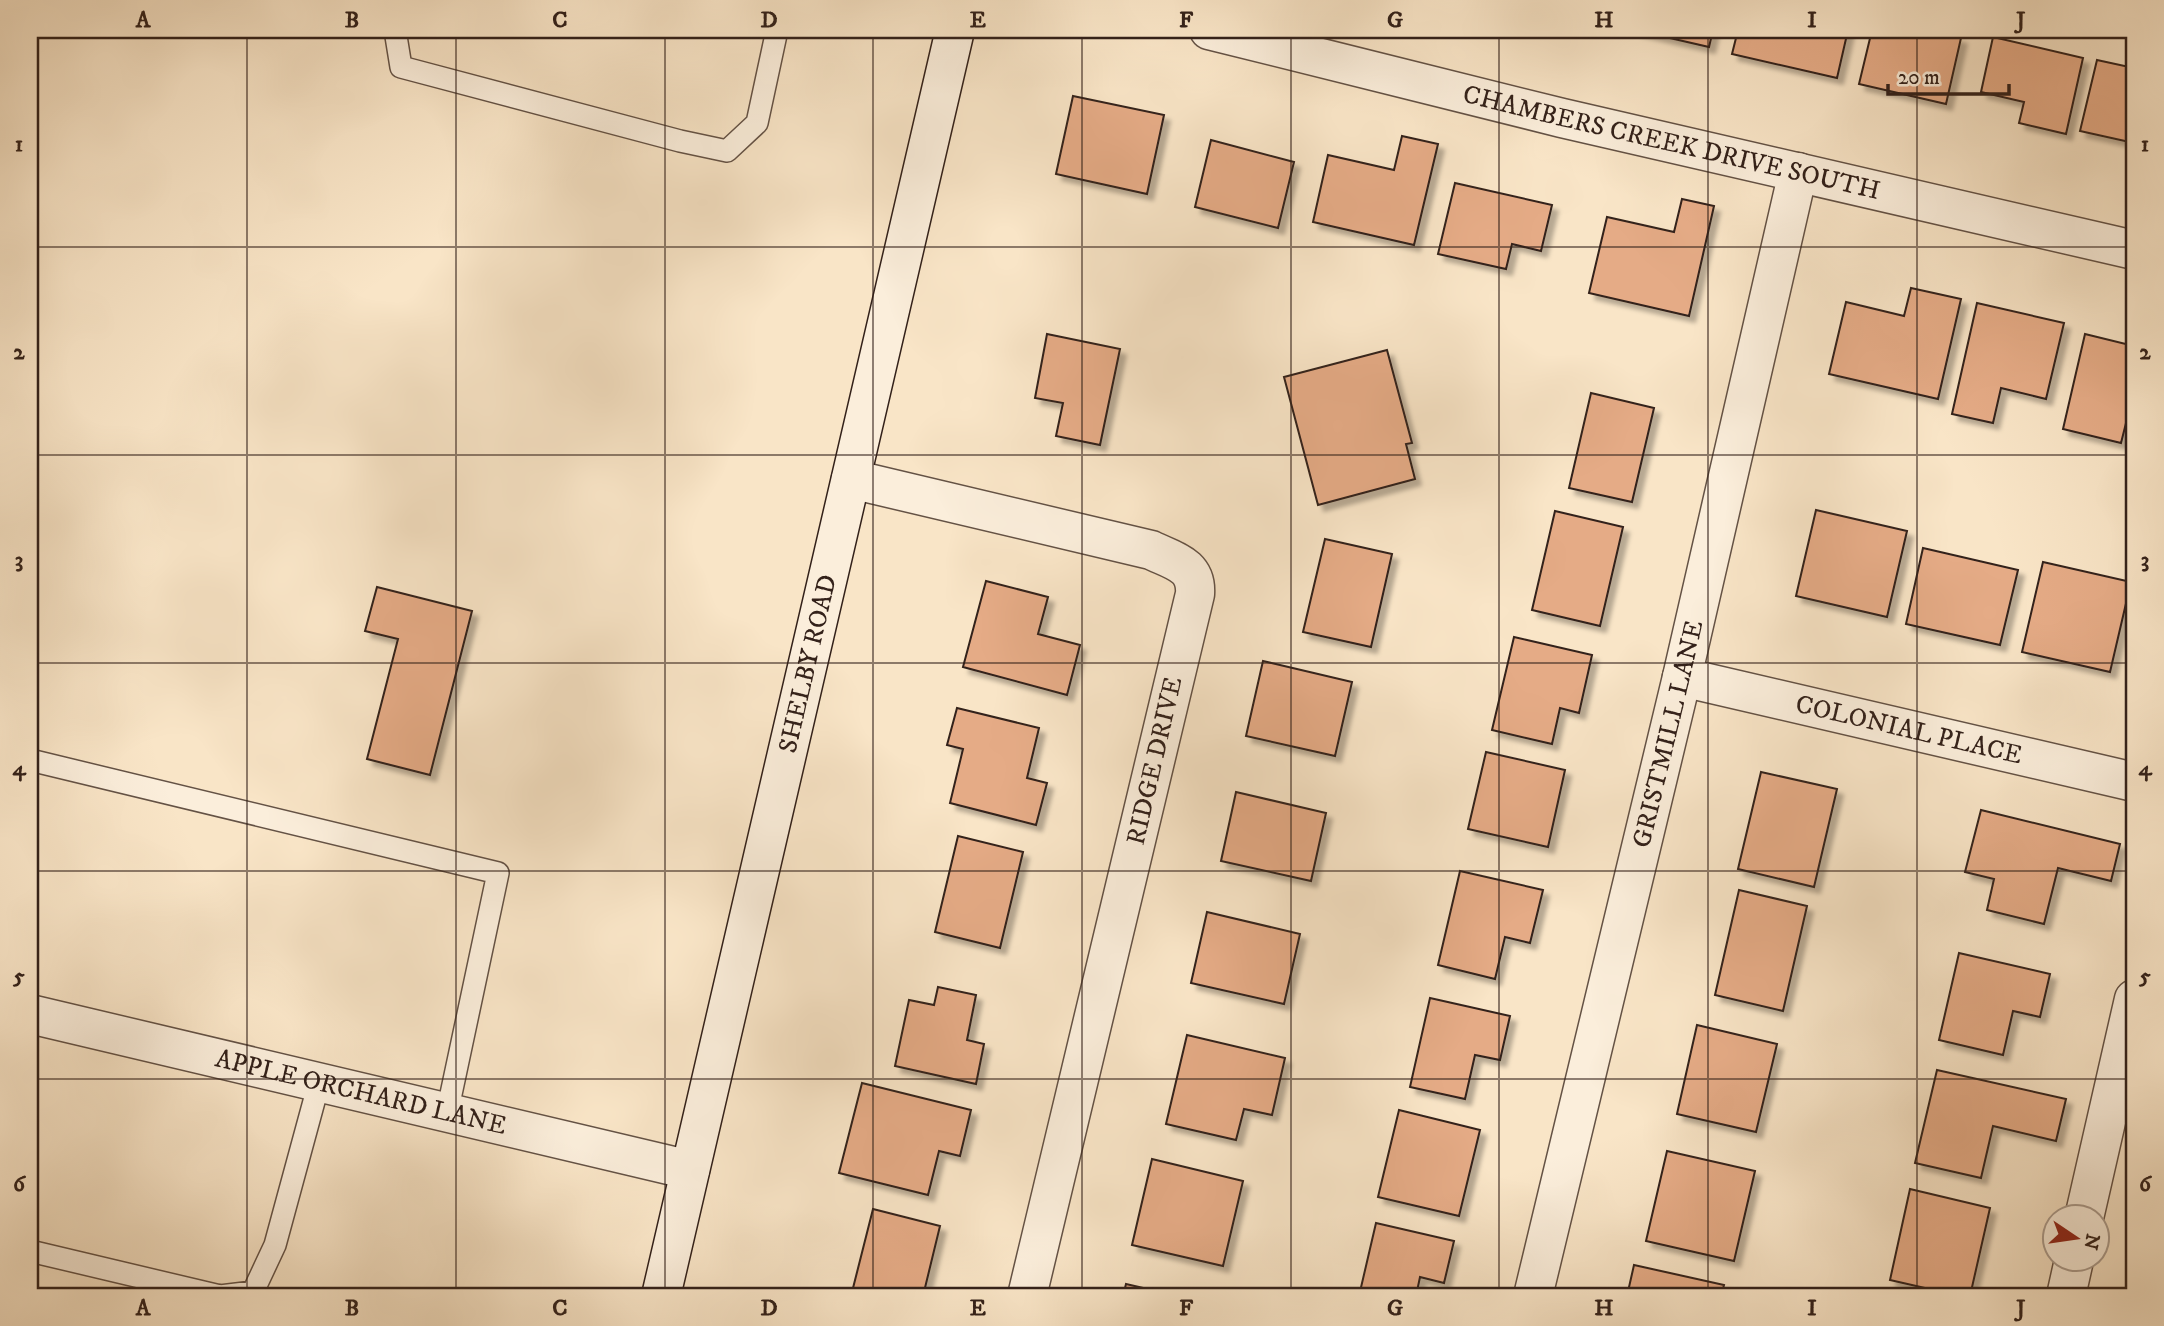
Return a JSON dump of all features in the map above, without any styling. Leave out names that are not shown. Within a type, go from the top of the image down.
[{"type":"street","name":"SHELBY ROAD","points":[[661,1296],[955,30]]},
{"type":"street","name":"CHAMBERS CREEK DRIVE SOUTH","points":[[1209,30],[1562,118],[2134,250]]},
{"type":"street","name":"GRISTMILL LANE","points":[[1534,1296],[1682,677],[1798,172]]},
{"type":"street","name":"RIDGE DRIVE","points":[[850,479],[1151,550],[1187,568],[1196,582],[1027,1296]]},
{"type":"street","name":"COLONIAL PLACE","points":[[1682,677],[2134,782]]},
{"type":"street","points":[[2087,1204],[2134,999]]},
{"type":"street","name":"APPLE ORCHARD LANE","points":[[30,1014],[690,1170]]},
{"type":"street","points":[[2066,1296],[2071,1274]]},
{"type":"lane","points":[[395,30],[401,67],[680,141],[727,150],[757,122],[776,30]]},
{"type":"lane","points":[[30,760],[498,873],[447,1113]]},
{"type":"lane","points":[[30,1251],[220,1296],[253,1292],[275,1245],[318,1083]]},
{"type":"building","points":[[1635,30],[1713,30],[1709,47]]},
{"type":"building","points":[[1738,30],[1848,30],[1837,78],[1732,54]]},
{"type":"building","points":[[1872,30],[1925,30],[1961,38],[1946,104],[1859,84]]},
{"type":"building","points":[[1993,37],[2083,58],[2066,134],[2019,123],[2024,102],[1981,92]]},
{"type":"building","points":[[2097,60],[2134,68],[2134,143],[2080,131]]},
{"type":"building","points":[[1073,96],[1164,115],[1147,194],[1056,174]]},
{"type":"building","points":[[1402,136],[1438,144],[1414,245],[1313,222],[1328,155],[1394,170]]},
{"type":"building","points":[[1211,140],[1294,162],[1278,228],[1195,207]]},
{"type":"building","points":[[1455,183],[1552,205],[1541,251],[1512,244],[1506,269],[1438,254]]},
{"type":"building","points":[[1682,199],[1714,206],[1689,316],[1589,293],[1607,217],[1674,232]]},
{"type":"building","points":[[1911,288],[1961,299],[1938,399],[1829,374],[1846,302],[1904,316]]},
{"type":"building","points":[[1977,303],[2064,323],[2046,399],[2001,388],[1993,423],[1952,414]]},
{"type":"building","points":[[1047,334],[1120,349],[1100,445],[1056,436],[1063,403],[1035,398]]},
{"type":"building","points":[[2085,334],[2134,346],[2134,413],[2129,411],[2121,443],[2063,429]]},
{"type":"building","points":[[1387,350],[1412,443],[1406,444],[1415,479],[1318,505],[1284,377]]},
{"type":"building","points":[[1591,393],[1654,408],[1632,502],[1569,488]]},
{"type":"building","points":[[1816,510],[1907,531],[1887,617],[1796,596]]},
{"type":"building","points":[[1555,511],[1623,527],[1600,626],[1532,610]]},
{"type":"building","points":[[1325,539],[1392,554],[1371,647],[1303,632]]},
{"type":"building","points":[[1923,548],[2018,570],[2000,645],[1906,624]]},
{"type":"building","points":[[2043,562],[2131,582],[2110,672],[2022,652]]},
{"type":"building","points":[[986,581],[1048,597],[1038,634],[1080,645],[1067,695],[963,667]]},
{"type":"building","points":[[377,587],[472,611],[430,775],[367,759],[398,639],[365,631]]},
{"type":"building","points":[[1514,637],[1592,655],[1579,713],[1560,708],[1552,744],[1492,730]]},
{"type":"building","points":[[1263,661],[1352,682],[1335,756],[1246,736]]},
{"type":"building","points":[[957,708],[1039,728],[1027,778],[1047,783],[1036,825],[950,803],[963,749],[947,745]]},
{"type":"building","points":[[1486,752],[1565,770],[1548,847],[1468,829]]},
{"type":"building","points":[[1761,772],[1837,789],[1814,887],[1738,869]]},
{"type":"building","points":[[1236,792],[1326,813],[1311,881],[1221,861]]},
{"type":"building","points":[[1981,810],[2120,844],[2111,881],[2058,868],[2044,924],[1987,910],[1994,879],[1965,872]]},
{"type":"building","points":[[958,836],[1023,852],[1000,948],[935,932]]},
{"type":"building","points":[[1460,871],[1543,890],[1530,943],[1505,937],[1495,979],[1438,965]]},
{"type":"building","points":[[1739,890],[1807,906],[1783,1011],[1715,995]]},
{"type":"building","points":[[1207,912],[1300,934],[1284,1004],[1191,983]]},
{"type":"building","points":[[1959,953],[2050,974],[2040,1017],[2013,1011],[2003,1055],[1939,1040]]},
{"type":"building","points":[[938,987],[976,995],[967,1040],[984,1044],[976,1084],[895,1066],[909,1000],[934,1005]]},
{"type":"building","points":[[1430,998],[1510,1016],[1500,1060],[1475,1055],[1465,1099],[1410,1087]]},
{"type":"building","points":[[1697,1025],[1777,1044],[1756,1132],[1677,1114]]},
{"type":"building","points":[[1187,1035],[1285,1058],[1272,1115],[1244,1109],[1236,1140],[1166,1124]]},
{"type":"building","points":[[1937,1070],[2066,1099],[2056,1141],[1993,1126],[1981,1178],[1915,1163]]},
{"type":"building","points":[[862,1083],[971,1110],[960,1156],[939,1151],[928,1195],[839,1173]]},
{"type":"building","points":[[1399,1110],[1480,1130],[1459,1216],[1378,1197]]},
{"type":"building","points":[[1667,1151],[1755,1171],[1734,1261],[1646,1241]]},
{"type":"building","points":[[1152,1159],[1243,1181],[1223,1266],[1132,1245]]},
{"type":"building","points":[[1910,1189],[1990,1208],[1970,1296],[1890,1280]]},
{"type":"building","points":[[873,1209],[940,1226],[923,1296],[851,1296]]},
{"type":"building","points":[[1376,1223],[1454,1241],[1444,1283],[1420,1277],[1416,1296],[1359,1296]]},
{"type":"building","points":[[1634,1265],[1724,1285],[1721,1296],[1627,1296]]},
{"type":"building","points":[[1126,1284],[1178,1296],[1123,1296]]}]
